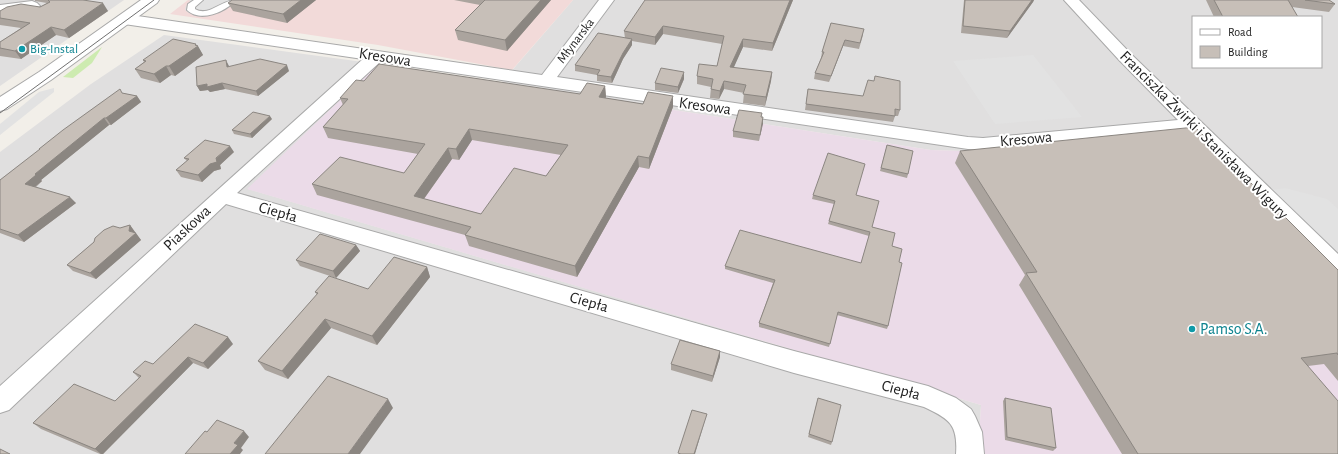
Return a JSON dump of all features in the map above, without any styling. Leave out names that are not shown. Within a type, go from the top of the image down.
[{"type":"street","points":[[0,105],[45,76],[151,0]]},
{"type":"street","name":"Młynarska","points":[[545,82],[607,0]]},
{"type":"street","name":"Franciszka Żwirki i Stanisława Wigury","points":[[1071,0],[1126,58],[1338,268]]},
{"type":"street","points":[[0,10],[27,6],[46,9]]},
{"type":"street","name":"Kresowa","points":[[124,19],[968,143],[983,144],[1193,124]]},
{"type":"street","name":"Piaskowa","points":[[0,402],[222,196],[376,56]]},
{"type":"street","points":[[0,117],[45,76]]},
{"type":"street","name":"Ciepła","points":[[222,196],[794,362],[928,397],[943,403],[956,411],[963,419],[970,430],[972,444],[970,454]]},
{"type":"lane","points":[[199,0],[191,6],[191,10],[198,13],[212,12],[232,0]]},
{"type":"lane","points":[[0,110],[45,76]]},
{"type":"shaded area","points":[[0,0],[124,0],[0,86]]},
{"type":"shaded area","points":[[188,0],[573,0],[512,70],[378,45],[170,14]]},
{"type":"shaded area","points":[[189,0],[236,0],[200,15],[186,11],[186,6],[191,2]]},
{"type":"shaded area","points":[[573,0],[1338,0],[1338,288],[962,151],[931,150],[501,83]]},
{"type":"shaded area","points":[[164,35],[378,64],[248,189],[981,405],[978,454],[0,454],[0,152],[91,84]]},
{"type":"shaded area","points":[[1033,55],[1082,117],[995,124],[953,61]]},
{"type":"shaded area","points":[[378,64],[931,150],[962,151],[1338,288],[1338,454],[978,454],[981,405],[247,189]]},
{"type":"shaded area","points":[[54,88],[54,92],[0,135],[0,124],[39,92]]},
{"type":"shaded area","points":[[1285,188],[1327,199],[1338,209],[1338,256],[1270,190]]},
{"type":"green space","points":[[102,47],[92,63],[73,78],[63,77]]},
{"type":"building","points":[[48,0],[83,0],[103,3],[64,30],[51,27],[15,51],[0,48],[0,42],[30,23],[0,18],[0,11],[7,7],[21,4],[40,7],[50,2]]},
{"type":"building","points":[[232,0],[301,0],[283,14],[228,3]]},
{"type":"building","points":[[485,0],[541,0],[505,40],[455,30]]},
{"type":"building","points":[[645,0],[790,0],[773,43],[743,39],[730,67],[772,72],[766,97],[743,94],[746,85],[724,81],[720,91],[711,89],[713,79],[697,76],[699,64],[717,66],[724,36],[663,26],[655,37],[624,31]]},
{"type":"building","points":[[965,0],[1032,0],[1010,31],[963,26]]},
{"type":"building","points":[[1214,0],[1288,0],[1297,16],[1222,16]]},
{"type":"building","points":[[1305,0],[1329,0],[1335,4]]},
{"type":"building","points":[[831,23],[864,29],[860,43],[845,40],[831,76],[815,73],[824,52],[822,52]]},
{"type":"building","points":[[598,33],[632,39],[611,77],[597,75],[600,70],[575,65]]},
{"type":"building","points":[[173,39],[196,44],[195,45],[198,46],[169,66],[166,66],[154,74],[135,69],[146,61],[143,60]]},
{"type":"building","points":[[260,59],[287,65],[256,91],[222,83],[207,87],[207,84],[197,86],[196,67],[226,60],[227,67]]},
{"type":"building","points":[[379,64],[580,94],[587,83],[605,86],[599,97],[643,104],[648,92],[673,96],[649,158],[638,156],[575,266],[465,235],[471,227],[312,184],[340,157],[404,173],[425,144],[323,127],[348,99],[340,98],[356,80],[364,81]],"holes":[[[469,129],[568,145],[546,176],[514,168],[481,214],[414,196],[448,148],[456,149]]]},
{"type":"building","points":[[661,68],[684,72],[678,87],[655,83]]},
{"type":"building","points":[[875,76],[900,81],[900,110],[895,109],[895,116],[806,104],[808,89],[863,96],[868,80],[874,81]]},
{"type":"building","points":[[120,89],[122,93],[137,96],[104,118],[35,174],[36,175],[25,184],[70,197],[18,235],[0,229],[0,180],[63,130]]},
{"type":"building","points":[[739,110],[762,113],[761,117],[763,117],[760,135],[733,131]]},
{"type":"building","points":[[253,112],[270,116],[250,134],[232,130]]},
{"type":"building","name":"Pamso S.A.","points":[[1195,127],[1338,270],[1338,355],[1337,353],[1301,358],[1338,401],[1338,454],[1138,454],[1026,273],[1037,272],[960,151]]},
{"type":"building","points":[[205,140],[230,146],[216,158],[217,162],[210,164],[198,175],[176,170],[189,159],[184,158]]},
{"type":"building","points":[[887,145],[913,151],[908,174],[881,168]]},
{"type":"building","points":[[828,153],[865,164],[856,195],[879,201],[872,227],[895,233],[892,246],[902,249],[899,262],[902,263],[888,326],[838,312],[830,344],[759,323],[775,280],[725,266],[740,230],[861,263],[870,232],[829,221],[835,201],[813,195]]},
{"type":"building","points":[[130,225],[129,231],[136,233],[90,273],[67,265],[94,242],[95,238],[104,230],[113,226],[120,228]]},
{"type":"building","points":[[320,234],[356,245],[333,271],[296,260]]},
{"type":"building","points":[[394,257],[427,267],[372,336],[325,319],[282,371],[258,361],[318,293],[315,292],[329,276],[368,289]]},
{"type":"building","points":[[195,324],[228,337],[203,363],[188,357],[95,449],[33,423],[74,384],[115,401],[141,376],[133,372],[145,361],[153,364]]},
{"type":"building","points":[[680,340],[720,351],[713,376],[671,364]]},
{"type":"building","points":[[328,376],[388,399],[348,454],[265,454]]},
{"type":"building","points":[[818,398],[841,405],[832,442],[809,434]]},
{"type":"building","points":[[1005,398],[1051,408],[1056,448],[1007,437]]},
{"type":"building","points":[[692,410],[707,414],[694,454],[681,454],[678,453]]},
{"type":"building","points":[[217,420],[244,431],[234,443],[238,445],[230,454],[185,454],[205,431],[207,432]]},
{"type":"building","points":[[0,449],[10,454],[0,454]]},
{"type":"tram line","points":[[0,113],[154,0]]},
{"type":"place","name":"Big-Instal","points":[[22,49]]},
{"type":"place","name":"Pamso S.A.","points":[[1192,329]]}]
